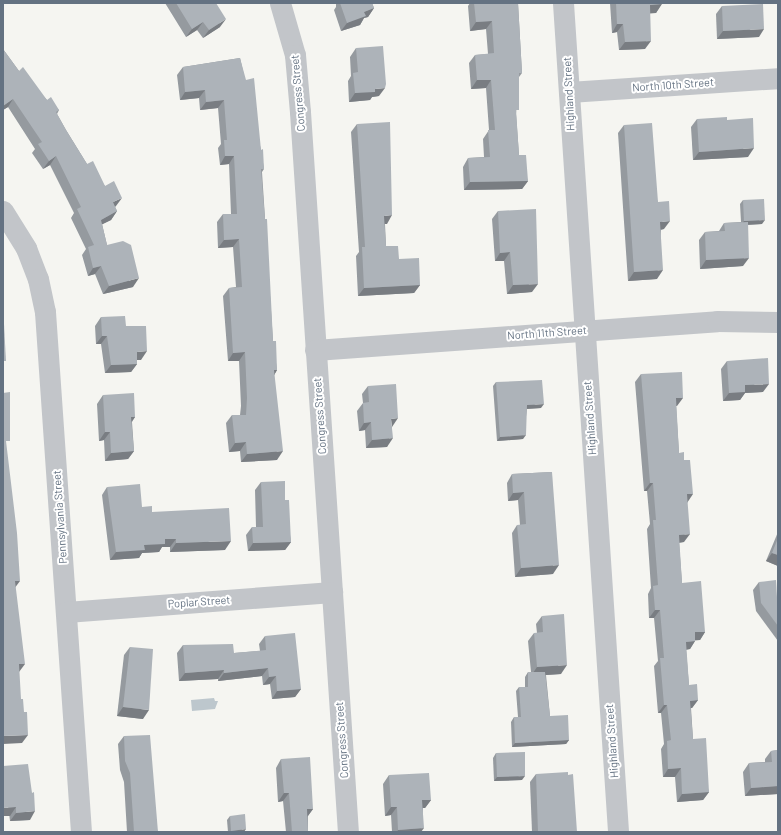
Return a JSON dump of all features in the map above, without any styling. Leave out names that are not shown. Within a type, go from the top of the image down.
[{"type":"street","name":"Congress Street","points":[[280,3],[295,55],[348,832]]},
{"type":"street","name":"Highland Street","points":[[564,3],[584,330],[618,832]]},
{"type":"street","name":"North 10th Street","points":[[569,92],[778,78]]},
{"type":"street","name":"Pennsylvania Street","points":[[3,211],[26,248],[38,279],[45,312],[81,832]]},
{"type":"street","name":"North 11th Street","points":[[315,350],[584,330],[717,322],[778,322]]},
{"type":"street","name":"Poplar Street","points":[[66,612],[332,592]]},
{"type":"shaded area","points":[[214,698],[215,701],[218,701],[215,709],[192,711],[191,700]]},
{"type":"building","points":[[176,3],[216,3],[226,19],[209,30],[203,22],[192,29]]},
{"type":"building","points":[[340,3],[372,3],[374,8],[364,12],[366,16],[347,23]]},
{"type":"building","points":[[474,3],[518,3],[522,73],[519,73],[519,110],[516,110],[519,155],[526,155],[528,181],[470,182],[468,158],[490,157],[488,130],[495,130],[491,80],[477,80],[475,55],[494,53],[492,21],[476,22]]},
{"type":"building","points":[[616,3],[662,3],[650,5],[651,41],[625,42],[623,24],[617,24]]},
{"type":"building","points":[[763,4],[764,29],[723,31],[722,6]]},
{"type":"building","points":[[383,46],[385,88],[375,89],[375,92],[355,93],[353,73],[358,72],[356,48]]},
{"type":"building","points":[[3,49],[19,71],[23,67],[47,100],[51,97],[59,110],[56,112],[66,130],[87,164],[93,161],[105,186],[114,181],[122,198],[113,202],[117,211],[101,220],[107,245],[123,241],[131,245],[139,278],[109,286],[101,266],[93,268],[88,247],[94,245],[77,209],[81,207],[56,156],[49,161],[38,144],[42,142],[13,99],[3,106]]},
{"type":"building","points":[[240,58],[246,80],[254,78],[261,150],[263,149],[264,169],[261,169],[265,219],[267,219],[273,341],[276,341],[277,370],[274,370],[283,451],[247,454],[246,442],[235,443],[232,415],[246,415],[247,398],[245,352],[233,353],[229,288],[242,287],[239,239],[224,240],[223,214],[237,214],[234,156],[225,156],[224,140],[227,140],[224,100],[206,102],[205,90],[185,92],[183,67]]},
{"type":"building","points":[[727,117],[727,120],[753,118],[754,148],[699,152],[697,119]]},
{"type":"building","points":[[390,122],[392,215],[384,216],[386,246],[398,246],[399,259],[419,258],[420,285],[364,288],[362,247],[365,247],[357,124]]},
{"type":"building","points":[[652,123],[658,202],[669,201],[670,221],[660,222],[663,270],[634,272],[624,125]]},
{"type":"building","points":[[764,199],[765,220],[744,221],[743,200]]},
{"type":"building","points":[[536,209],[538,284],[513,285],[510,252],[500,253],[498,211]]},
{"type":"building","points":[[748,222],[749,258],[706,260],[705,232],[725,231],[724,223]]},
{"type":"building","points":[[125,316],[126,326],[146,326],[147,351],[137,352],[137,364],[111,365],[107,336],[102,336],[101,317]]},
{"type":"building","points":[[4,324],[6,361],[3,361]]},
{"type":"building","points":[[768,358],[769,384],[745,385],[745,392],[729,393],[727,361]]},
{"type":"building","points":[[682,372],[683,398],[676,398],[679,453],[684,452],[684,460],[690,460],[693,494],[687,494],[690,534],[679,535],[682,583],[701,581],[705,632],[695,632],[695,641],[686,642],[689,685],[697,684],[698,700],[690,701],[693,739],[706,738],[709,792],[682,794],[681,768],[668,769],[667,741],[671,740],[667,705],[664,705],[660,658],[664,658],[660,610],[655,610],[653,586],[658,585],[653,520],[656,520],[653,483],[650,483],[641,374]]},
{"type":"building","points":[[542,380],[544,404],[527,405],[526,435],[500,437],[496,382]]},
{"type":"building","points":[[396,384],[398,418],[391,419],[393,438],[372,440],[371,422],[364,423],[363,403],[369,402],[368,386]]},
{"type":"building","points":[[10,392],[10,441],[6,441],[17,533],[20,581],[15,581],[25,664],[19,664],[21,699],[23,699],[24,712],[27,712],[28,735],[3,736],[3,393]]},
{"type":"building","points":[[134,393],[135,417],[131,417],[134,451],[111,453],[110,432],[105,432],[103,395]]},
{"type":"building","points":[[552,472],[559,565],[521,568],[517,525],[526,524],[524,492],[513,493],[512,474]]},
{"type":"building","points":[[285,481],[285,500],[289,500],[291,542],[253,543],[252,527],[263,527],[261,482]]},
{"type":"building","points":[[140,484],[142,507],[152,506],[152,512],[229,508],[231,541],[176,543],[176,539],[165,539],[165,544],[144,545],[145,550],[116,552],[107,487]]},
{"type":"building","points":[[778,538],[778,555],[772,553]]},
{"type":"building","points":[[776,580],[778,626],[761,603],[759,582]]},
{"type":"building","points":[[564,614],[567,665],[537,667],[534,633],[543,632],[542,616]]},
{"type":"building","points":[[295,633],[301,689],[277,691],[276,676],[269,677],[268,668],[224,673],[224,670],[185,673],[183,645],[233,644],[234,653],[266,650],[265,636]]},
{"type":"building","points":[[130,647],[153,649],[149,710],[123,707]]},
{"type":"building","points":[[528,672],[545,672],[550,716],[568,715],[569,740],[515,743],[514,717],[521,717],[519,687],[528,687]]},
{"type":"building","points":[[150,735],[158,832],[134,832],[130,773],[125,761],[124,736]]},
{"type":"building","points":[[778,750],[778,786],[751,788],[749,763],[772,762],[771,751]]},
{"type":"building","points":[[525,752],[525,776],[497,777],[496,753]]},
{"type":"building","points":[[310,757],[313,809],[307,809],[308,832],[292,832],[289,793],[284,793],[281,759]]},
{"type":"building","points":[[28,764],[32,793],[34,792],[35,811],[16,813],[16,807],[3,808],[3,766]]},
{"type":"building","points":[[568,772],[568,775],[573,774],[577,832],[538,832],[536,774]]},
{"type":"building","points":[[429,773],[431,800],[422,800],[424,828],[398,830],[397,807],[391,807],[389,775]]},
{"type":"building","points":[[245,814],[246,829],[231,831],[230,816]]}]
